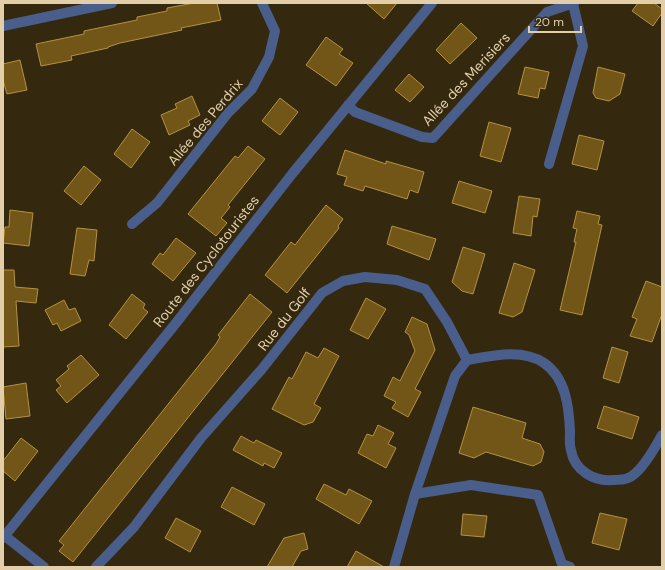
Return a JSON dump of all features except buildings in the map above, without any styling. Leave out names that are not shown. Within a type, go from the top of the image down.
[{"type":"street","points":[[3,26],[112,3]]},
{"type":"street","name":"Allée des Perdrix","points":[[132,224],[156,203],[228,113],[252,89],[269,57],[275,31],[262,3]]},
{"type":"street","name":"Route des Cyclotouristes","points":[[4,536],[348,105],[432,3]]},
{"type":"street","points":[[548,164],[583,46],[573,4]]},
{"type":"street","name":"Allée des Merisiers","points":[[348,105],[355,112],[422,137],[433,138],[547,12],[573,4]]},
{"type":"street","name":"Rue du Golf","points":[[96,567],[134,527],[201,438],[262,369],[322,293],[343,281],[365,277],[396,280],[425,289],[447,322],[467,360]]},
{"type":"street","points":[[394,567],[415,494],[455,376],[467,360],[500,354],[529,355],[544,363],[558,376],[566,394],[570,451],[580,470],[595,479],[612,480],[630,478],[640,468],[662,435]]},
{"type":"street","points":[[415,494],[471,485],[538,495],[562,564],[570,567]]},
{"type":"street","points":[[4,536],[44,567]]}]
